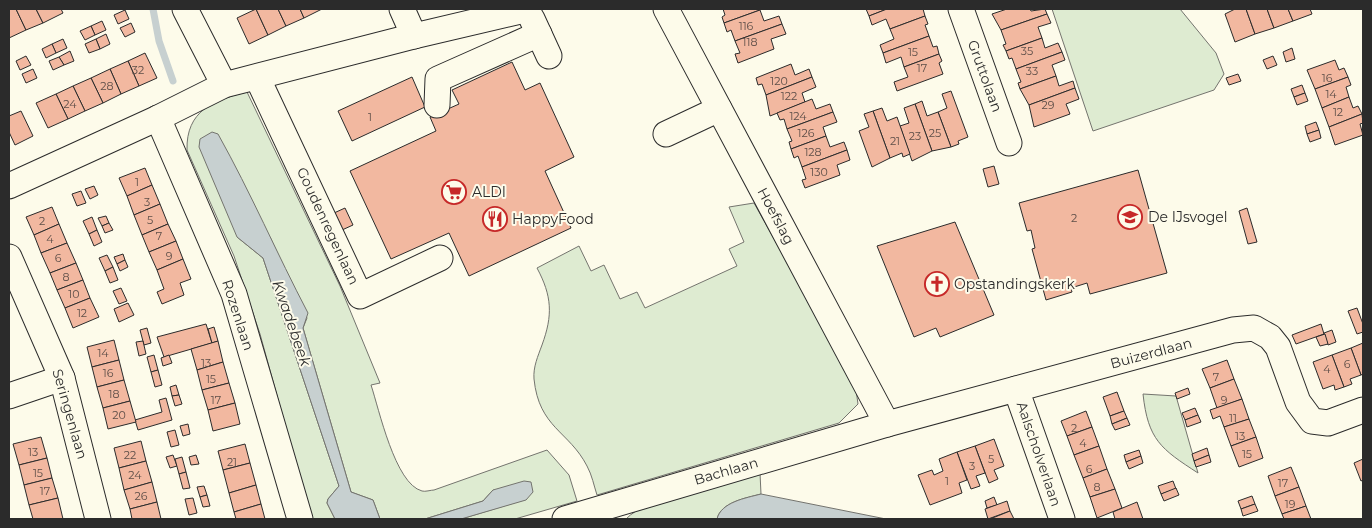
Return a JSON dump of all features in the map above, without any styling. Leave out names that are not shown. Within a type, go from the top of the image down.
[{"type":"street","points":[[185,9],[224,86]]},
{"type":"street","points":[[402,9],[414,36]]},
{"type":"street","points":[[9,186],[224,86],[414,36],[528,9],[544,45],[438,79],[437,105]]},
{"type":"street","name":"Hoefslag","points":[[666,9],[887,424]]},
{"type":"street","name":"Gruttolaan","points":[[961,9],[1009,143]]},
{"type":"street","name":"Goudenregenlaan","points":[[257,77],[360,296],[440,258]]},
{"type":"street","points":[[666,134],[719,110]]},
{"type":"street","name":"Rozenlaan","points":[[158,118],[234,294],[300,519]]},
{"type":"street","name":"Seringenlaan","points":[[9,258],[62,378],[98,519]]},
{"type":"street","name":"Buizerdlaan","points":[[887,424],[1233,330],[1254,328],[1270,336],[1278,347],[1298,402],[1312,421],[1328,423],[1363,410]]},
{"type":"street","points":[[9,396],[62,378]]},
{"type":"street","name":"Aalscholverlaan","points":[[1016,389],[1062,519]]},
{"type":"street","name":"Bachlaan","points":[[565,519],[595,515],[887,424]]},
{"type":"green space","points":[[1052,9],[1180,9],[1216,53],[1224,74],[1214,90],[1093,131]]},
{"type":"green space","points":[[247,92],[340,286],[380,383],[371,385],[389,444],[396,461],[412,485],[422,491],[434,490],[547,450],[569,475],[577,501],[515,519],[461,519],[527,499],[493,490],[483,501],[425,519],[380,519],[373,500],[351,492],[303,328],[307,318],[270,237],[237,237],[263,258],[339,486],[327,503],[335,519],[311,519],[260,334],[234,256],[187,150],[191,126],[204,109],[223,99]]},
{"type":"green space","points":[[754,203],[855,383],[858,404],[839,423],[597,495],[592,477],[580,454],[548,419],[537,395],[534,370],[546,334],[549,306],[546,288],[537,268],[579,246],[591,271],[604,265],[620,299],[637,292],[645,308],[737,266],[729,249],[744,242],[729,207]]},
{"type":"green space","points":[[1143,394],[1176,396],[1198,473],[1174,457],[1158,442],[1148,422]]},
{"type":"green space","points":[[760,473],[761,494],[742,499],[723,508],[717,519],[626,519],[636,511],[669,497]]},
{"type":"water","points":[[212,132],[218,134],[230,156],[308,313],[303,328],[351,492],[373,500],[380,519],[335,519],[327,503],[339,486],[263,258],[237,237],[199,147],[200,139]]},
{"type":"water","points":[[524,481],[531,482],[533,492],[526,500],[461,519],[425,519],[483,501],[493,490]]},
{"type":"water","points":[[761,494],[886,519],[717,519],[723,508],[742,499]]},
{"type":"building","points":[[9,9],[16,9],[26,30],[9,38]]},
{"type":"building","points":[[16,9],[36,9],[43,23],[26,30]]},
{"type":"building","points":[[36,9],[61,9],[63,13],[43,23]]},
{"type":"building","points":[[256,9],[268,35],[249,44],[237,18]]},
{"type":"building","points":[[256,9],[278,9],[286,26],[268,35]]},
{"type":"building","points":[[278,9],[300,9],[304,18],[286,26]]},
{"type":"building","points":[[300,9],[322,9],[304,18]]},
{"type":"building","points":[[723,9],[760,10],[724,23],[722,17],[725,15]]},
{"type":"building","points":[[866,9],[887,9],[869,16]]},
{"type":"building","points":[[887,9],[923,9],[925,16],[890,29],[886,19],[872,25],[869,16]]},
{"type":"building","points":[[1007,9],[1030,9],[1031,11],[1045,9],[1047,14],[1001,30],[992,14]]},
{"type":"building","points":[[1235,9],[1246,9],[1255,34],[1235,42],[1225,14]]},
{"type":"building","points":[[1246,9],[1267,9],[1274,28],[1255,34]]},
{"type":"building","points":[[1267,9],[1288,9],[1293,21],[1274,28]]},
{"type":"building","points":[[1288,9],[1310,9],[1312,14],[1293,21]]},
{"type":"building","points":[[125,10],[129,19],[118,24],[114,15]]},
{"type":"building","points":[[760,10],[764,21],[779,16],[782,24],[735,41],[731,30],[727,32],[724,23]]},
{"type":"building","points":[[1047,14],[1051,23],[1038,27],[1042,38],[1006,51],[1003,45],[1006,44],[1001,30]]},
{"type":"building","points":[[925,16],[928,24],[925,25],[929,36],[883,53],[880,45],[894,39],[890,29]]},
{"type":"building","points":[[102,21],[106,30],[95,35],[91,26]]},
{"type":"building","points":[[131,23],[135,32],[125,37],[120,28]]},
{"type":"building","points":[[782,24],[786,34],[771,39],[774,49],[738,63],[735,54],[740,53],[735,41]]},
{"type":"building","points":[[91,26],[95,35],[85,40],[80,31]]},
{"type":"building","points":[[106,34],[110,44],[100,49],[96,39]]},
{"type":"building","points":[[929,36],[933,47],[937,46],[939,54],[904,67],[901,57],[886,63],[883,53]]},
{"type":"building","points":[[1042,38],[1045,48],[1058,43],[1062,52],[1016,69],[1012,58],[1009,59],[1006,51]]},
{"type":"building","points":[[63,39],[67,48],[56,53],[52,44]]},
{"type":"building","points":[[96,39],[100,49],[89,53],[85,44]]},
{"type":"building","points":[[52,44],[56,53],[46,58],[42,49]]},
{"type":"building","points":[[1292,48],[1295,59],[1286,62],[1283,52]]},
{"type":"building","points":[[70,51],[74,61],[64,65],[59,57]]},
{"type":"building","points":[[1062,52],[1065,60],[1052,65],[1056,76],[1020,89],[1018,83],[1021,82],[1016,69]]},
{"type":"building","points":[[145,53],[157,78],[139,86],[128,61]]},
{"type":"building","points":[[939,54],[942,61],[939,63],[943,74],[897,91],[894,82],[908,77],[904,67]]},
{"type":"building","points":[[26,56],[31,65],[20,70],[16,61]]},
{"type":"building","points":[[1273,56],[1277,65],[1267,69],[1263,60]]},
{"type":"building","points":[[59,57],[64,65],[53,70],[49,61]]},
{"type":"building","points":[[1335,60],[1339,70],[1344,68],[1348,77],[1315,89],[1307,70]]},
{"type":"building","points":[[128,61],[139,86],[121,94],[110,69]]},
{"type":"building","points":[[512,62],[525,90],[540,83],[574,157],[545,171],[571,228],[469,276],[449,233],[391,259],[350,171],[436,131],[430,117],[459,104],[452,90]]},
{"type":"building","points":[[791,64],[795,75],[809,69],[812,77],[766,95],[762,84],[758,85],[756,78]]},
{"type":"building","points":[[33,69],[37,78],[26,83],[22,74]]},
{"type":"building","points":[[110,69],[121,94],[103,103],[91,78]]},
{"type":"building","points":[[1238,74],[1241,81],[1229,85],[1226,78]]},
{"type":"building","points":[[1056,76],[1059,86],[1073,81],[1075,88],[1029,105],[1020,89]]},
{"type":"building","points":[[412,77],[425,107],[352,141],[338,111]]},
{"type":"building","points":[[812,77],[816,87],[802,93],[805,102],[770,116],[766,95]]},
{"type":"building","points":[[1348,77],[1351,85],[1346,87],[1349,97],[1322,108],[1315,89]]},
{"type":"building","points":[[91,78],[103,103],[85,111],[73,86]]},
{"type":"building","points":[[1302,85],[1305,93],[1294,97],[1291,89]]},
{"type":"building","points":[[73,86],[85,111],[68,119],[56,94]]},
{"type":"building","points":[[1075,88],[1079,99],[1066,104],[1070,114],[1034,127],[1029,105]]},
{"type":"building","points":[[951,91],[968,137],[958,141],[959,144],[951,147],[938,112],[947,108],[942,94]]},
{"type":"building","points":[[1305,93],[1308,101],[1297,105],[1294,97]]},
{"type":"building","points":[[56,94],[68,119],[48,128],[36,103]]},
{"type":"building","points":[[1349,97],[1353,108],[1358,106],[1362,114],[1329,127],[1322,108]]},
{"type":"building","points":[[812,99],[816,109],[830,104],[833,112],[787,129],[784,119],[780,120],[777,113]]},
{"type":"building","points":[[922,101],[927,116],[938,112],[951,147],[932,151],[915,104]]},
{"type":"building","points":[[915,104],[932,151],[912,161],[900,126],[909,123],[904,108]]},
{"type":"building","points":[[882,108],[887,121],[897,117],[910,154],[903,157],[902,153],[890,158],[873,111]]},
{"type":"building","points":[[21,111],[33,136],[15,145],[9,132],[9,116]]},
{"type":"building","points":[[873,111],[890,158],[872,167],[859,131],[869,127],[864,114]]},
{"type":"building","points":[[833,112],[837,122],[823,127],[826,136],[791,149],[789,142],[792,141],[787,129]]},
{"type":"building","points":[[1362,114],[1363,123],[1360,124],[1363,135],[1335,145],[1329,127]]},
{"type":"building","points":[[1316,122],[1319,130],[1307,134],[1305,126]]},
{"type":"building","points":[[1319,130],[1321,138],[1310,142],[1307,134]]},
{"type":"building","points":[[826,136],[830,147],[844,142],[847,150],[802,167],[798,156],[794,158],[791,149]]},
{"type":"building","points":[[847,150],[850,160],[837,165],[840,175],[805,188],[802,180],[806,179],[802,167]]},
{"type":"building","points":[[994,166],[999,184],[988,187],[983,169]]},
{"type":"building","points":[[145,168],[152,185],[127,196],[119,178]]},
{"type":"building","points":[[1138,170],[1167,273],[1090,294],[1087,283],[1071,288],[1072,292],[1046,300],[1032,249],[1035,248],[1031,230],[1027,231],[1019,203]]},
{"type":"building","points":[[152,185],[160,204],[134,215],[127,196]]},
{"type":"building","points":[[94,186],[98,195],[90,199],[85,189]]},
{"type":"building","points":[[81,191],[86,203],[77,206],[72,194]]},
{"type":"building","points":[[160,204],[168,224],[142,235],[134,215]]},
{"type":"building","points":[[52,207],[59,224],[34,235],[26,217]]},
{"type":"building","points":[[345,208],[353,225],[342,230],[334,213]]},
{"type":"building","points":[[1247,208],[1257,242],[1248,244],[1239,211]]},
{"type":"building","points":[[106,216],[109,223],[102,226],[98,218]]},
{"type":"building","points":[[92,217],[97,230],[89,234],[83,221]]},
{"type":"building","name":"Opstandingskerk","points":[[955,222],[994,315],[940,337],[936,328],[914,337],[877,246]]},
{"type":"building","points":[[109,223],[113,230],[105,233],[102,226]]},
{"type":"building","points":[[59,224],[67,243],[41,253],[34,235]]},
{"type":"building","points":[[168,224],[176,241],[149,252],[142,235]]},
{"type":"building","points":[[97,230],[102,242],[94,246],[89,234]]},
{"type":"building","points":[[176,241],[183,259],[157,270],[149,252]]},
{"type":"building","points":[[67,243],[76,263],[50,273],[41,253]]},
{"type":"building","points":[[123,254],[125,260],[117,264],[114,257]]},
{"type":"building","points":[[107,255],[113,267],[105,271],[99,258]]},
{"type":"building","points":[[183,259],[191,279],[180,283],[184,295],[162,304],[157,292],[164,289],[157,270]]},
{"type":"building","points":[[125,260],[128,267],[120,271],[117,264]]},
{"type":"building","points":[[76,263],[83,280],[57,290],[50,273]]},
{"type":"building","points":[[113,267],[118,280],[110,283],[105,271]]},
{"type":"building","points":[[83,280],[90,298],[65,308],[57,290]]},
{"type":"building","points":[[121,288],[127,301],[119,304],[113,291]]},
{"type":"building","points":[[90,298],[99,317],[73,328],[65,308]]},
{"type":"building","points":[[128,303],[134,315],[119,322],[114,309]]},
{"type":"building","points":[[1357,308],[1363,324],[1363,332],[1357,334],[1348,311]]},
{"type":"building","points":[[206,324],[212,343],[164,357],[157,337]]},
{"type":"building","points":[[1321,324],[1324,334],[1296,344],[1292,335]]},
{"type":"building","points":[[214,327],[218,341],[212,343],[208,329]]},
{"type":"building","points":[[147,328],[151,343],[144,345],[140,330]]},
{"type":"building","points":[[1332,330],[1336,342],[1328,345],[1324,333]]},
{"type":"building","points":[[1325,334],[1328,344],[1320,346],[1316,337]]},
{"type":"building","points":[[114,340],[119,360],[92,367],[87,347]]},
{"type":"building","points":[[143,341],[146,354],[139,356],[136,342]]},
{"type":"building","points":[[218,341],[223,362],[197,370],[191,349]]},
{"type":"building","points":[[1363,343],[1363,374],[1361,375],[1351,348]]},
{"type":"building","points":[[1351,348],[1361,375],[1350,379],[1352,384],[1344,387],[1332,355]]},
{"type":"building","points":[[154,355],[158,370],[151,372],[147,357]]},
{"type":"building","points":[[169,355],[172,363],[163,366],[161,358]]},
{"type":"building","points":[[1332,355],[1344,387],[1335,390],[1334,385],[1323,389],[1313,362]]},
{"type":"building","points":[[119,360],[124,380],[97,387],[92,367]]},
{"type":"building","points":[[1227,360],[1234,379],[1210,388],[1202,369]]},
{"type":"building","points":[[223,362],[229,383],[202,390],[197,370]]},
{"type":"building","points":[[158,370],[162,385],[155,387],[151,372]]},
{"type":"building","points":[[1234,379],[1242,399],[1217,408],[1210,388]]},
{"type":"building","points":[[124,380],[130,401],[103,408],[97,387]]},
{"type":"building","points":[[229,383],[235,403],[208,410],[202,390]]},
{"type":"building","points":[[176,385],[179,395],[172,396],[170,387]]},
{"type":"building","points":[[1188,388],[1190,394],[1177,399],[1175,393]]},
{"type":"building","points":[[1117,392],[1124,411],[1110,416],[1103,397]]},
{"type":"building","points":[[179,395],[182,404],[175,406],[172,396]]},
{"type":"building","points":[[166,398],[172,420],[138,430],[135,420],[162,412],[159,400]]},
{"type":"building","points":[[1242,399],[1249,419],[1224,427],[1220,416],[1213,419],[1210,410]]},
{"type":"building","points":[[130,401],[136,422],[108,429],[103,408]]},
{"type":"building","points":[[235,403],[240,424],[213,431],[208,410]]},
{"type":"building","points":[[1195,408],[1198,415],[1185,420],[1182,413]]},
{"type":"building","points":[[1086,411],[1092,427],[1067,436],[1061,421]]},
{"type":"building","points":[[1124,411],[1127,418],[1112,424],[1110,416]]},
{"type":"building","points":[[1198,415],[1201,422],[1187,427],[1185,420]]},
{"type":"building","points":[[1127,418],[1130,425],[1115,430],[1112,424]]},
{"type":"building","points":[[1249,419],[1256,437],[1231,446],[1224,427]]},
{"type":"building","points":[[188,424],[190,434],[183,436],[180,426]]},
{"type":"building","points":[[1092,427],[1099,446],[1074,455],[1067,436]]},
{"type":"building","points":[[175,430],[179,445],[171,447],[167,432]]},
{"type":"building","points":[[41,437],[47,458],[19,465],[13,444]]},
{"type":"building","points":[[1256,437],[1263,458],[1239,467],[1231,446]]},
{"type":"building","points":[[994,439],[1004,466],[994,470],[998,479],[989,483],[975,446]]},
{"type":"building","points":[[141,441],[146,461],[119,468],[114,448]]},
{"type":"building","points":[[245,444],[250,463],[223,470],[218,451]]},
{"type":"building","points":[[975,446],[985,473],[976,476],[980,486],[971,489],[957,452]]},
{"type":"building","points":[[1099,446],[1107,469],[1083,478],[1074,455]]},
{"type":"building","points":[[1207,448],[1209,455],[1194,461],[1192,454]]},
{"type":"building","points":[[1139,450],[1141,456],[1126,462],[1124,455]]},
{"type":"building","points":[[957,452],[967,480],[959,483],[962,493],[930,505],[918,475],[932,470],[934,475],[943,471],[939,459]]},
{"type":"building","points":[[173,455],[177,466],[170,468],[166,457]]},
{"type":"building","points":[[196,455],[199,464],[191,465],[189,457]]},
{"type":"building","points":[[1209,455],[1211,462],[1196,467],[1194,461]]},
{"type":"building","points":[[1141,456],[1143,463],[1129,469],[1126,462]]},
{"type":"building","points":[[182,457],[186,472],[179,474],[175,459]]},
{"type":"building","points":[[47,458],[52,478],[24,485],[19,465]]},
{"type":"building","points":[[1363,459],[1363,480],[1361,481],[1354,463]]},
{"type":"building","points":[[146,461],[152,482],[124,490],[119,468]]},
{"type":"building","points":[[250,463],[256,485],[229,493],[223,470]]},
{"type":"building","points":[[1291,467],[1299,487],[1275,496],[1268,476]]},
{"type":"building","points":[[1107,469],[1115,489],[1090,497],[1083,478]]},
{"type":"building","points":[[186,472],[190,488],[183,489],[179,474]]},
{"type":"building","points":[[52,478],[58,498],[29,505],[24,485]]},
{"type":"building","points":[[1173,481],[1176,489],[1161,494],[1158,486]]},
{"type":"building","points":[[152,482],[157,502],[130,509],[124,490]]},
{"type":"building","points":[[256,485],[261,504],[234,512],[229,493]]},
{"type":"building","points":[[204,486],[207,495],[200,497],[197,487]]},
{"type":"building","points":[[1299,487],[1306,506],[1282,514],[1275,496]]},
{"type":"building","points":[[1176,488],[1179,495],[1164,501],[1161,494]]},
{"type":"building","points":[[1115,489],[1122,508],[1097,518],[1090,497]]},
{"type":"building","points":[[207,495],[210,506],[203,507],[200,497]]},
{"type":"building","points":[[1252,496],[1255,504],[1241,509],[1238,501]]},
{"type":"building","points":[[994,497],[997,505],[987,508],[985,501]]},
{"type":"building","points":[[58,498],[63,519],[33,519],[29,505]]},
{"type":"building","points":[[193,498],[197,513],[189,515],[185,499]]},
{"type":"building","points":[[1007,501],[1010,511],[988,519],[985,509]]},
{"type":"building","points":[[157,502],[161,519],[132,519],[130,509]]},
{"type":"building","points":[[1137,502],[1143,519],[1115,519],[1113,512]]},
{"type":"building","points":[[261,504],[265,519],[236,519],[234,512]]},
{"type":"building","points":[[1255,504],[1258,511],[1243,516],[1241,509]]},
{"type":"building","points":[[1306,506],[1311,519],[1284,519],[1282,514]]},
{"type":"building","points":[[1010,511],[1014,519],[990,519]]},
{"type":"waterway","name":"Kwadebeek","points":[[153,9],[159,41],[173,81]]},
{"type":"place","name":"ALDI","points":[[454,192]]},
{"type":"place","name":"De IJsvogel","points":[[1130,217]]},
{"type":"place","name":"HappyFood","points":[[495,219]]},
{"type":"place","name":"Opstandingskerk","points":[[937,284]]}]
